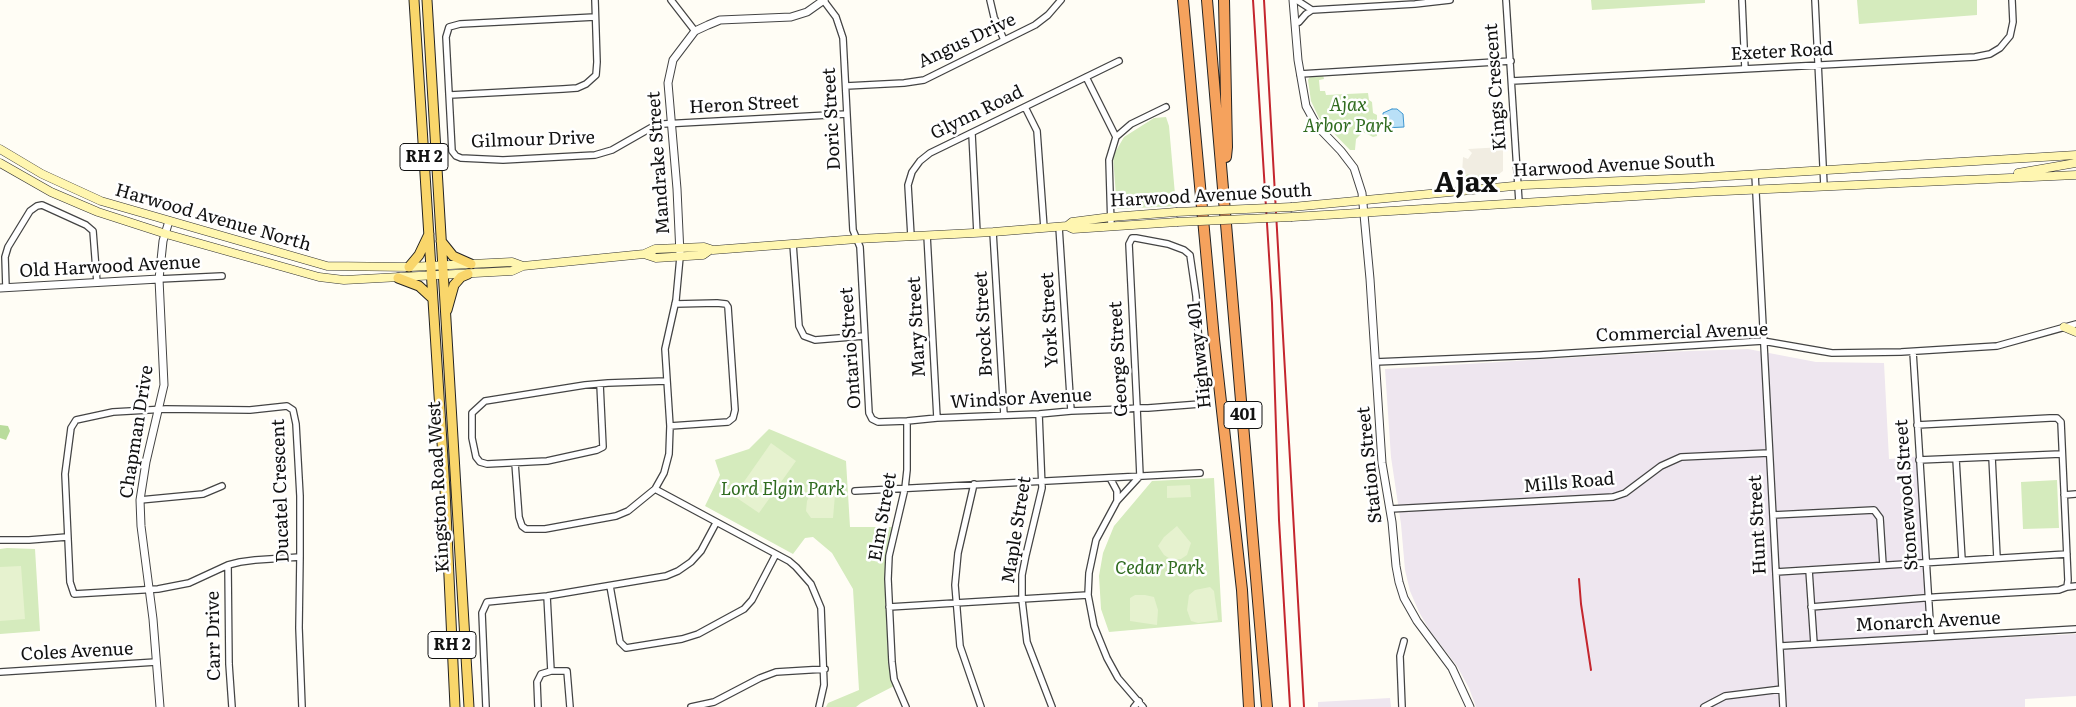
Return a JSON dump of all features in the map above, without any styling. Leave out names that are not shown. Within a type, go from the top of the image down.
[{"type":"highway","name":"Highway 401","points":[[1182,0],[1214,338],[1242,590],[1249,707]]},
{"type":"highway","name":"Highway 401","points":[[1207,0],[1266,707]]},
{"type":"highway","points":[[1223,175],[1227,147],[1224,0]]},
{"type":"main road","name":"RH 2","points":[[414,0],[431,266]]},
{"type":"main road","name":"RH 2","points":[[427,0],[442,265]]},
{"type":"main road","name":"Harwood Avenue North","points":[[0,149],[42,174],[101,201],[327,266],[431,266]]},
{"type":"main road","name":"Harwood Avenue South","points":[[431,276],[512,271],[524,266],[644,254],[655,249],[704,247],[710,250],[857,239],[993,232],[1063,226],[1072,222],[1111,217],[1176,212],[1292,208],[1518,185],[1755,174],[2076,155]]},
{"type":"main road","name":"Harwood Avenue North","points":[[0,163],[51,192],[98,212],[166,234],[320,276],[344,280],[431,276]]},
{"type":"main road","points":[[1957,180],[1959,163]]},
{"type":"main road","points":[[1999,177],[2076,163]]},
{"type":"main road","name":"Harwood Avenue South","points":[[1063,226],[1073,229],[1519,202],[1999,177],[2076,175]]},
{"type":"main road","points":[[1647,179],[1647,196]]},
{"type":"main road","points":[[409,267],[419,255],[429,234]]},
{"type":"main road","points":[[441,241],[453,256],[471,264]]},
{"type":"main road","name":"Harwood Avenue South","points":[[644,254],[656,258],[680,257],[703,255],[710,250]]},
{"type":"main road","name":"Harwood Avenue South","points":[[442,265],[512,262],[524,266]]},
{"type":"main road","points":[[431,266],[442,265]]},
{"type":"main road","name":"Kingston Road West","points":[[442,265],[469,707]]},
{"type":"main road","name":"Kingston Road West","points":[[431,266],[450,582],[454,707]]},
{"type":"main road","points":[[445,315],[454,285],[468,274]]},
{"type":"main road","points":[[398,278],[419,286],[432,298]]},
{"type":"main road","points":[[2064,327],[2076,332]]},
{"type":"street","points":[[450,95],[570,88],[586,84],[596,75],[598,62],[594,0]]},
{"type":"street","points":[[671,0],[695,31]]},
{"type":"street","name":"Mandrake Street","points":[[680,257],[668,83],[673,60],[695,31],[720,20],[791,17],[808,12],[824,0]]},
{"type":"street","name":"Doric Street","points":[[824,0],[836,17],[843,38],[854,230],[857,239]]},
{"type":"street","points":[[990,0],[994,18],[1004,40]]},
{"type":"street","name":"Angus Drive","points":[[846,86],[924,80],[1035,25],[1048,15],[1061,0]]},
{"type":"street","points":[[1297,0],[1312,10]]},
{"type":"street","points":[[1297,0],[1300,74]]},
{"type":"street","points":[[1297,0],[1300,74]]},
{"type":"street","points":[[1299,22],[1312,10],[1450,0]]},
{"type":"street","name":"Kings Crescent","points":[[1506,0],[1519,202]]},
{"type":"street","points":[[1742,0],[1745,69]]},
{"type":"street","points":[[1814,0],[1824,186]]},
{"type":"street","name":"Exeter Road","points":[[1512,81],[1818,66],[1990,54],[2000,48],[2010,36],[2013,22],[2012,0]]},
{"type":"street","name":"Gilmour Drive","points":[[595,17],[460,24],[449,27],[446,37],[452,151],[461,158],[503,160],[595,155],[612,150],[654,126],[672,124]]},
{"type":"street","name":"Glynn Road","points":[[910,236],[908,185],[912,172],[920,161],[930,153],[1119,61]]},
{"type":"street","points":[[1300,74],[1510,61]]},
{"type":"street","name":"Station Street","points":[[1300,74],[1303,99],[1308,112],[1354,168],[1363,201],[1382,463],[1390,509],[1396,566],[1404,598],[1416,621],[1452,668],[1470,707]]},
{"type":"street","points":[[1086,76],[1116,137]]},
{"type":"street","points":[[1025,106],[1037,131],[1044,228]]},
{"type":"street","points":[[1111,226],[1109,160],[1116,137],[1131,124],[1166,107]]},
{"type":"street","name":"Heron Street","points":[[672,124],[847,114]]},
{"type":"street","points":[[972,134],[977,233]]},
{"type":"street","points":[[1755,174],[1755,190]]},
{"type":"street","name":"Hunt Street","points":[[1755,190],[1783,707]]},
{"type":"street","points":[[3,288],[5,257],[8,246],[30,211],[36,206],[42,205],[86,225],[93,232],[98,283]]},
{"type":"street","name":"Chapman Drive","points":[[160,707],[141,526],[140,500],[164,385],[159,279],[169,221]]},
{"type":"street","name":"York Street","points":[[1063,226],[1071,411]]},
{"type":"street","name":"Brock Street","points":[[993,232],[1004,415]]},
{"type":"street","name":"Mary Street","points":[[927,235],[937,418]]},
{"type":"street","name":"Windsor Avenue","points":[[907,421],[1200,404],[1202,396],[1196,296],[1190,255],[1184,250],[1168,244],[1136,238],[1130,240]]},
{"type":"street","name":"Ontario Street","points":[[857,239],[860,247],[870,416],[878,422],[907,421]]},
{"type":"street","name":"George Street","points":[[1130,240],[1140,476]]},
{"type":"street","points":[[793,244],[799,326],[804,336],[815,340],[864,336]]},
{"type":"street","points":[[515,463],[519,517],[522,526],[526,529],[545,529],[616,516],[628,511],[656,490],[664,473],[669,454],[670,426],[665,348],[679,283],[680,257]]},
{"type":"street","name":"Old Harwood Avenue","points":[[3,288],[222,276]]},
{"type":"street","points":[[670,426],[728,422],[734,418],[736,410],[728,307],[726,304],[717,302],[675,304]]},
{"type":"street","name":"Commercial Avenue","points":[[1375,362],[1540,355],[1763,341],[1832,353],[1913,352],[1997,346],[2076,324]]},
{"type":"street","name":"Stonewood Street","points":[[1913,352],[1931,637]]},
{"type":"street","points":[[600,384],[603,447],[547,461],[487,464],[480,462],[476,456],[472,438],[472,413],[475,408],[485,402],[600,384],[666,380]]},
{"type":"street","name":"Ducatel Crescent","points":[[158,410],[250,410],[287,406],[296,415],[299,487],[299,628],[302,707]]},
{"type":"street","points":[[158,410],[113,412],[76,420],[71,428],[65,474],[70,582],[74,594],[149,590],[189,583],[228,565],[255,560],[300,557]]},
{"type":"street","name":"Maple Street","points":[[1039,414],[1042,480],[1022,575],[1022,600],[1027,642],[1052,707]]},
{"type":"street","points":[[1917,425],[2050,418],[2057,418],[2061,422],[2067,587]]},
{"type":"street","name":"Elm Street","points":[[906,707],[894,679],[888,579],[889,556],[905,488],[907,421]]},
{"type":"street","name":"Mills Road","points":[[1390,509],[1613,497],[1625,493],[1661,466],[1680,457],[1769,453]]},
{"type":"street","points":[[1919,460],[2061,454]]},
{"type":"street","points":[[1992,457],[1996,558]]},
{"type":"street","points":[[1956,458],[1962,560]]},
{"type":"street","points":[[855,491],[1200,473]]},
{"type":"street","points":[[1134,707],[1141,704],[1118,678],[1107,658],[1094,626],[1088,595],[1089,573],[1096,540],[1117,501],[1140,476]]},
{"type":"street","points":[[1110,478],[1117,491],[1117,501]]},
{"type":"street","points":[[974,484],[958,554],[956,602],[960,646],[981,707]]},
{"type":"street","points":[[140,500],[203,494],[222,486]]},
{"type":"street","points":[[656,490],[796,566],[812,584],[821,608],[825,669],[819,707]]},
{"type":"street","points":[[2064,495],[2076,494]]},
{"type":"street","points":[[1773,515],[1874,510],[1880,518],[1883,565]]},
{"type":"street","points":[[486,707],[482,613],[487,602],[499,599],[547,596],[666,576],[678,571],[691,562],[701,551],[716,523]]},
{"type":"street","points":[[0,540],[67,537]]},
{"type":"street","points":[[610,586],[620,642],[626,648],[682,639],[698,634],[744,610],[752,600],[776,554]]},
{"type":"street","points":[[1776,572],[2067,554]]},
{"type":"street","name":"Carr Drive","points":[[228,565],[229,664],[232,707]]},
{"type":"street","points":[[1809,570],[1814,644]]},
{"type":"street","points":[[1812,607],[2059,590],[2076,586]]},
{"type":"street","points":[[889,607],[1088,595]]},
{"type":"street","points":[[547,596],[551,671]]},
{"type":"street","name":"Monarch Avenue","points":[[1781,646],[2076,629]]},
{"type":"street","points":[[1402,707],[1400,656],[1404,641]]},
{"type":"street","name":"Coles Avenue","points":[[0,672],[156,662]]},
{"type":"street","points":[[691,707],[714,702],[760,678],[776,672],[825,669]]},
{"type":"street","points":[[538,707],[537,682],[540,674],[551,671],[567,671],[570,707]]},
{"type":"street","points":[[1704,707],[1726,696],[1782,689]]},
{"type":"street","name":"Station Street","points":[[1465,695],[1466,707]]},
{"type":"shaded area","points":[[1503,147],[1503,171],[1499,174],[1486,176],[1462,174],[1463,157],[1468,159],[1472,153],[1468,149]]},
{"type":"shaded area","points":[[1748,349],[1816,362],[1884,363],[1889,459],[1922,456],[1934,631],[1933,641],[2076,634],[2076,696],[2025,699],[2025,707],[1476,707],[1469,688],[1457,666],[1430,631],[1410,591],[1405,570],[1401,524],[1391,457],[1385,369],[1663,352]]},
{"type":"shaded area","points":[[1390,698],[1391,707],[1318,707],[1318,702]]},
{"type":"green space","points":[[1591,0],[1705,0],[1705,3],[1592,10]]},
{"type":"green space","points":[[1857,0],[1977,0],[1977,15],[1859,24]]},
{"type":"green space","name":"Ajax Arbor Park","points":[[1323,75],[1324,79],[1319,80],[1320,91],[1325,91],[1326,95],[1368,93],[1369,100],[1372,102],[1373,113],[1377,115],[1377,136],[1373,137],[1363,132],[1356,139],[1355,150],[1350,150],[1319,118],[1311,101],[1308,80],[1310,76]]},
{"type":"green space","points":[[1166,117],[1169,126],[1176,206],[1117,209],[1113,156],[1124,137],[1154,118]]},
{"type":"green space","points":[[1467,174],[1475,176],[1487,174],[1487,181],[1461,183]]},
{"type":"green space","points":[[0,425],[8,426],[10,431],[6,440],[0,438]]},
{"type":"green space","name":"Lord Elgin Park","points":[[769,429],[846,461],[850,527],[893,527],[885,573],[885,593],[889,667],[894,686],[856,707],[826,707],[828,703],[859,690],[853,589],[832,553],[813,537],[805,538],[793,554],[705,506],[720,475],[715,460],[749,449]]},
{"type":"green space","points":[[771,443],[796,461],[759,513],[734,496]]},
{"type":"green space","name":"Cedar Park","points":[[1214,478],[1222,622],[1109,632],[1101,609],[1099,576],[1103,553],[1114,526],[1152,481]]},
{"type":"green space","points":[[2057,480],[2059,528],[2023,529],[2021,482]]},
{"type":"green space","points":[[1190,485],[1191,497],[1167,498],[1167,486]]},
{"type":"green space","points":[[820,487],[831,488],[835,495],[833,518],[811,518],[806,511],[807,501],[811,493]]},
{"type":"green space","points":[[1177,526],[1191,543],[1187,555],[1181,559],[1172,560],[1164,555],[1158,546],[1164,537]]},
{"type":"green space","points":[[0,549],[35,549],[40,631],[0,634]]},
{"type":"green space","points":[[21,566],[25,619],[0,621],[0,567]]},
{"type":"green space","points":[[1210,587],[1214,591],[1218,620],[1198,623],[1191,621],[1187,610],[1189,595],[1195,590]]},
{"type":"green space","points":[[1135,595],[1154,597],[1158,610],[1157,625],[1130,621],[1130,598]]},
{"type":"water","points":[[1397,109],[1403,114],[1404,127],[1384,128],[1383,113]]},
{"type":"railway","points":[[1253,0],[1272,303],[1279,520],[1290,707]]},
{"type":"railway","points":[[1264,0],[1304,707]]},
{"type":"railway","points":[[1579,579],[1591,670]]},
{"type":"district","name":"Ajax","points":[[1466,184]]}]
